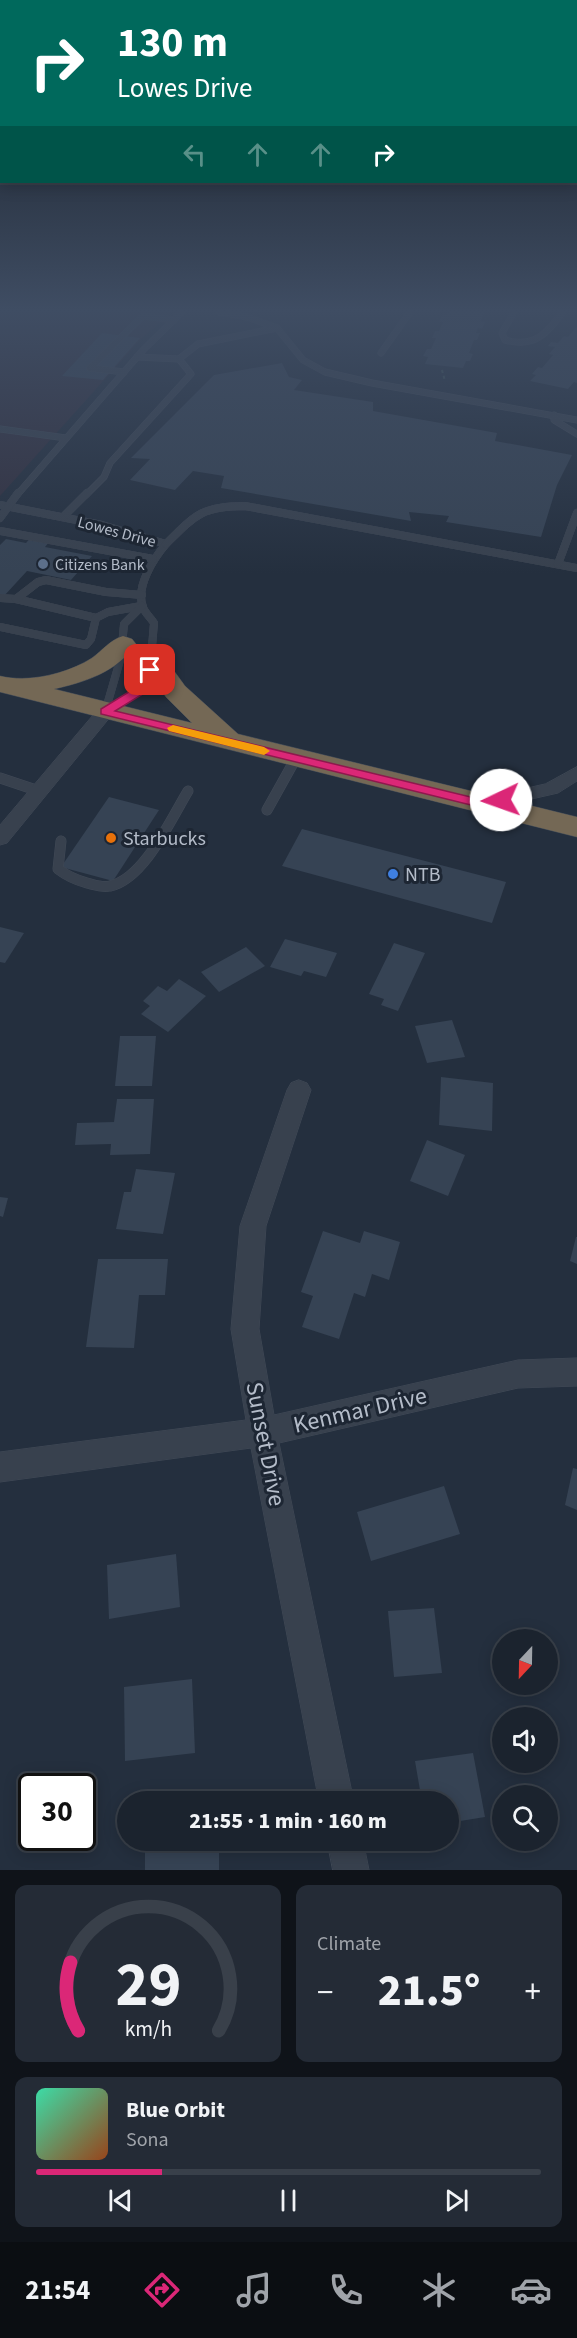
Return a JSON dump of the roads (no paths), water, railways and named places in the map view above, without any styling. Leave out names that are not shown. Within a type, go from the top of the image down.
[{"type":"highway","points":[[7,686],[48,683],[87,673],[104,663],[123,645]]},
{"type":"highway","points":[[152,658],[161,675],[176,694],[235,743]]},
{"type":"highway","points":[[7,686],[577,827]]},
{"type":"street","points":[[0,838],[105,712]]},
{"type":"street","points":[[483,804],[551,789],[577,774]]},
{"type":"street","name":"Sunset Drive","points":[[299,1090],[253,1226],[244,1329],[262,1432],[335,1791]]},
{"type":"street","name":"Kenmar Drive","points":[[0,1467],[262,1432],[518,1374],[577,1372]]},
{"type":"street","points":[[347,1851],[351,1870]]},
{"type":"lane","points":[[0,518],[4,505],[100,399]]},
{"type":"lane","points":[[63,517],[104,477],[110,463],[168,399]]},
{"type":"lane","points":[[465,399],[577,420]]},
{"type":"lane","points":[[554,415],[554,420],[577,434]]},
{"type":"lane","points":[[0,429],[66,438]]},
{"type":"lane","name":"Lowes Drive","points":[[4,505],[112,528],[166,544],[147,568],[142,595],[142,606],[154,622],[152,658],[142,689],[105,712]]},
{"type":"lane","points":[[166,544],[202,510],[221,506],[245,506],[577,568]]},
{"type":"lane","points":[[558,564],[577,513]]},
{"type":"lane","points":[[0,531],[153,559]]},
{"type":"lane","points":[[16,599],[38,582],[46,580],[106,592],[142,595]]},
{"type":"lane","points":[[0,598],[16,599],[96,618],[108,612],[142,606]]},
{"type":"lane","points":[[105,712],[119,668],[124,624],[142,606]]},
{"type":"lane","points":[[0,627],[86,645],[91,639],[96,618]]},
{"type":"lane","points":[[267,810],[296,758]]},
{"type":"lane","points":[[0,778],[39,791]]},
{"type":"lane","points":[[61,841],[58,869],[68,878],[99,887],[112,886],[125,880],[143,861],[188,791]]},
{"type":"place","name":"Citizens Bank","points":[[43,564]]},
{"type":"place","name":"Starbucks","points":[[111,838]]},
{"type":"place","name":"NTB","points":[[393,874]]}]
